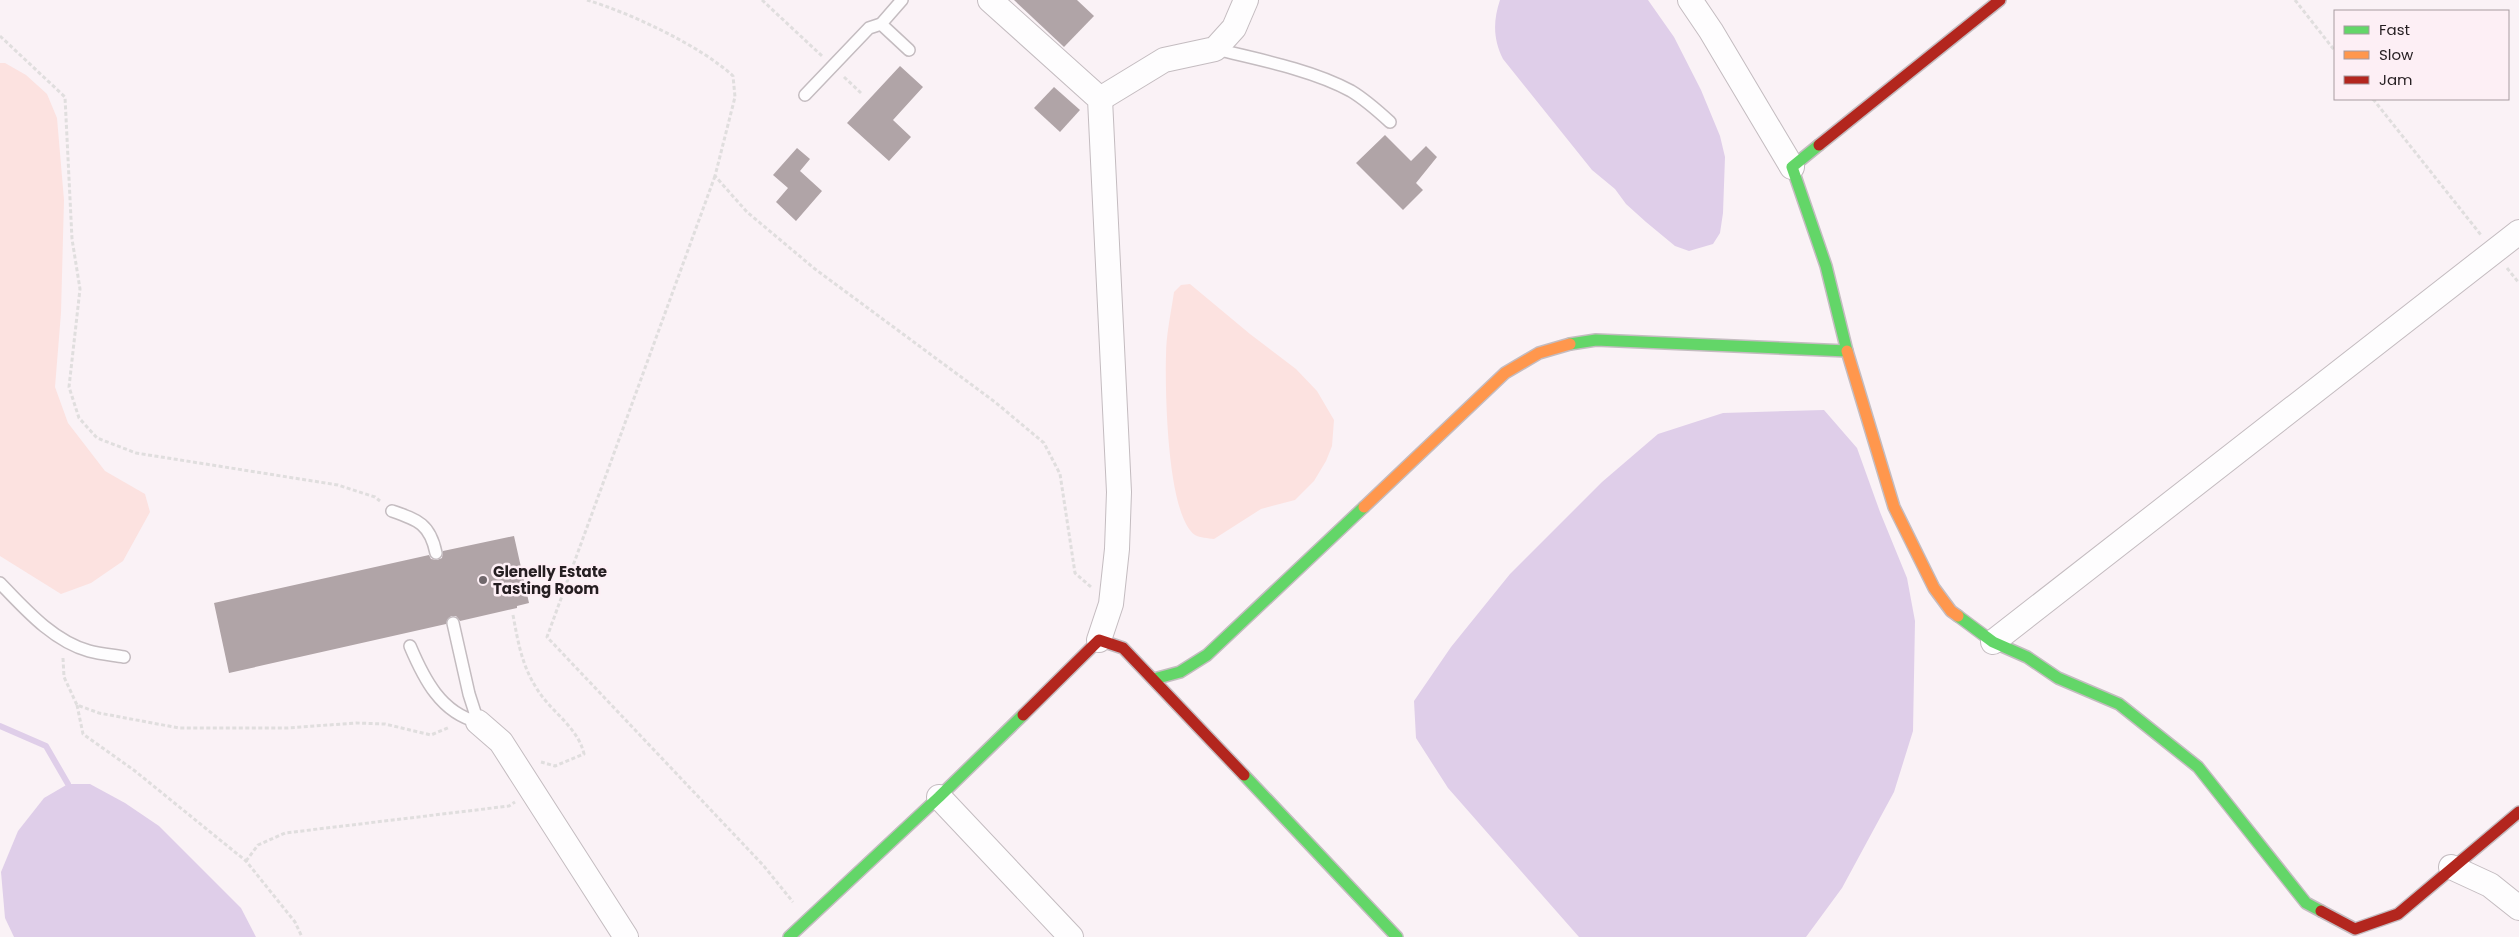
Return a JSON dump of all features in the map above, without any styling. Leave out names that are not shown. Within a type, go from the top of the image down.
[{"type":"street","points":[[789,937],[939,797],[1099,640],[1111,604],[1117,550],[1119,492],[1100,99],[990,0]]},
{"type":"street","points":[[1100,99],[1164,60],[1214,49],[1234,28],[1246,0]]},
{"type":"street","points":[[1690,0],[1711,31],[1792,168],[1826,266],[1847,351],[1894,507],[1934,588],[1951,611],[1993,642],[2027,657],[2058,678],[2119,704],[2198,767],[2306,903],[2355,930],[2398,914],[2451,867],[2519,812]]},
{"type":"street","points":[[1792,168],[2000,0]]},
{"type":"street","points":[[1993,642],[2519,232]]},
{"type":"street","points":[[1154,679],[1180,672],[1207,655],[1505,373],[1534,354],[1558,344],[1596,340],[1847,351]]},
{"type":"street","points":[[1099,640],[1123,648],[1398,937]]},
{"type":"street","points":[[470,720],[501,742],[626,937]]},
{"type":"street","points":[[939,797],[1071,937]]},
{"type":"street","points":[[2451,867],[2490,885],[2519,908]]},
{"type":"lane","points":[[805,95],[868,28],[881,24],[902,0]]},
{"type":"lane","points":[[881,24],[909,50]]},
{"type":"lane","points":[[1214,49],[1262,60],[1329,82],[1350,91],[1369,103],[1390,122]]},
{"type":"lane","points":[[392,511],[420,521],[433,538],[436,553]]},
{"type":"lane","points":[[0,584],[38,622],[62,637],[89,651],[124,656]]},
{"type":"lane","points":[[453,622],[469,694],[470,720]]},
{"type":"lane","points":[[410,646],[422,676],[441,700],[470,720]]},
{"type":"path","points":[[587,0],[670,36],[718,62],[733,76],[735,97],[715,176],[547,637],[763,865],[808,920]]},
{"type":"path","points":[[762,0],[826,60]]},
{"type":"path","points":[[2295,0],[2334,50]]},
{"type":"path","points":[[0,36],[65,97],[72,239],[80,289],[69,386],[79,418],[97,438],[136,453],[338,485],[375,497],[392,511]]},
{"type":"path","points":[[838,71],[861,93]]},
{"type":"path","points":[[2374,100],[2519,283]]},
{"type":"path","points":[[715,176],[747,212],[815,269],[995,402],[1044,443],[1060,474],[1074,573],[1111,604]]},
{"type":"path","points":[[513,615],[523,664],[538,690],[581,741],[584,754],[555,766]]},
{"type":"path","points":[[62,637],[64,677],[77,705],[82,734],[135,771],[246,860],[295,922],[302,937]]},
{"type":"path","points":[[77,705],[99,713],[180,728],[287,728],[356,723],[386,724],[431,735],[470,720]]},
{"type":"path","points":[[246,860],[258,845],[285,833],[509,806],[533,790]]},
{"type":"shaded area","points":[[1500,0],[1648,0],[1674,37],[1701,90],[1720,136],[1725,157],[1723,213],[1720,233],[1713,244],[1689,251],[1675,246],[1626,204],[1615,189],[1592,170],[1503,59],[1497,44],[1495,30]]},
{"type":"shaded area","points":[[0,63],[5,63],[26,75],[47,94],[57,118],[64,200],[61,313],[55,387],[68,423],[105,471],[145,494],[150,512],[123,561],[91,583],[61,594],[0,556]]},
{"type":"shaded area","points":[[1190,284],[1296,369],[1317,391],[1334,420],[1332,446],[1326,461],[1314,481],[1295,500],[1261,509],[1214,539],[1195,535],[1186,523],[1173,479],[1167,423],[1166,356],[1174,292],[1181,285]]},
{"type":"shaded area","points":[[1824,410],[1857,448],[1880,512],[1907,578],[1915,621],[1913,731],[1894,792],[1842,888],[1806,937],[1579,937],[1448,788],[1416,738],[1414,701],[1451,647],[1510,574],[1602,482],[1658,434],[1723,413]]},
{"type":"shaded area","points":[[68,784],[90,784],[125,803],[159,826],[241,908],[256,937],[14,937],[5,918],[1,872],[18,831],[44,798]]},
{"type":"building","points":[[1014,0],[1077,0],[1094,16],[1064,47]]},
{"type":"building","points":[[900,66],[923,87],[893,120],[911,137],[889,161],[847,123]]},
{"type":"building","points":[[1054,87],[1080,110],[1060,132],[1034,108]]},
{"type":"building","points":[[1385,135],[1411,161],[1426,146],[1437,157],[1416,183],[1423,190],[1403,210],[1356,163]]},
{"type":"building","points":[[797,148],[810,159],[800,171],[822,191],[796,221],[776,202],[788,188],[773,175]]},
{"type":"building","points":[[514,536],[529,603],[517,606],[517,608],[460,621],[456,616],[451,616],[446,624],[229,673],[214,603],[429,555],[431,559],[437,560],[442,558],[443,551]]},
{"type":"waterway","points":[[0,726],[46,746],[68,784]]},
{"type":"traffic: fast","points":[[1570,344],[1596,340],[1847,351],[1826,266],[1792,167],[1819,145]]},
{"type":"traffic: fast","points":[[1154,679],[1180,672],[1207,655],[1364,507]]},
{"type":"traffic: fast","points":[[1958,616],[1993,642],[2027,657],[2058,678],[2119,704],[2198,767],[2306,903],[2321,911]]},
{"type":"traffic: fast","points":[[789,937],[939,797],[1023,715]]},
{"type":"traffic: fast","points":[[1244,775],[1397,937]]},
{"type":"traffic: slow","points":[[1364,507],[1505,373],[1539,353],[1570,344]]},
{"type":"traffic: slow","points":[[1847,351],[1894,507],[1934,588],[1951,611],[1958,616]]},
{"type":"traffic: jam","points":[[1819,145],[2000,0]]},
{"type":"traffic: jam","points":[[1023,715],[1099,640],[1123,648],[1244,775]]},
{"type":"traffic: jam","points":[[2321,911],[2355,929],[2398,914],[2519,812]]},
{"type":"place","name":"Glenelly Estate Tasting Room","points":[[483,580]]}]
